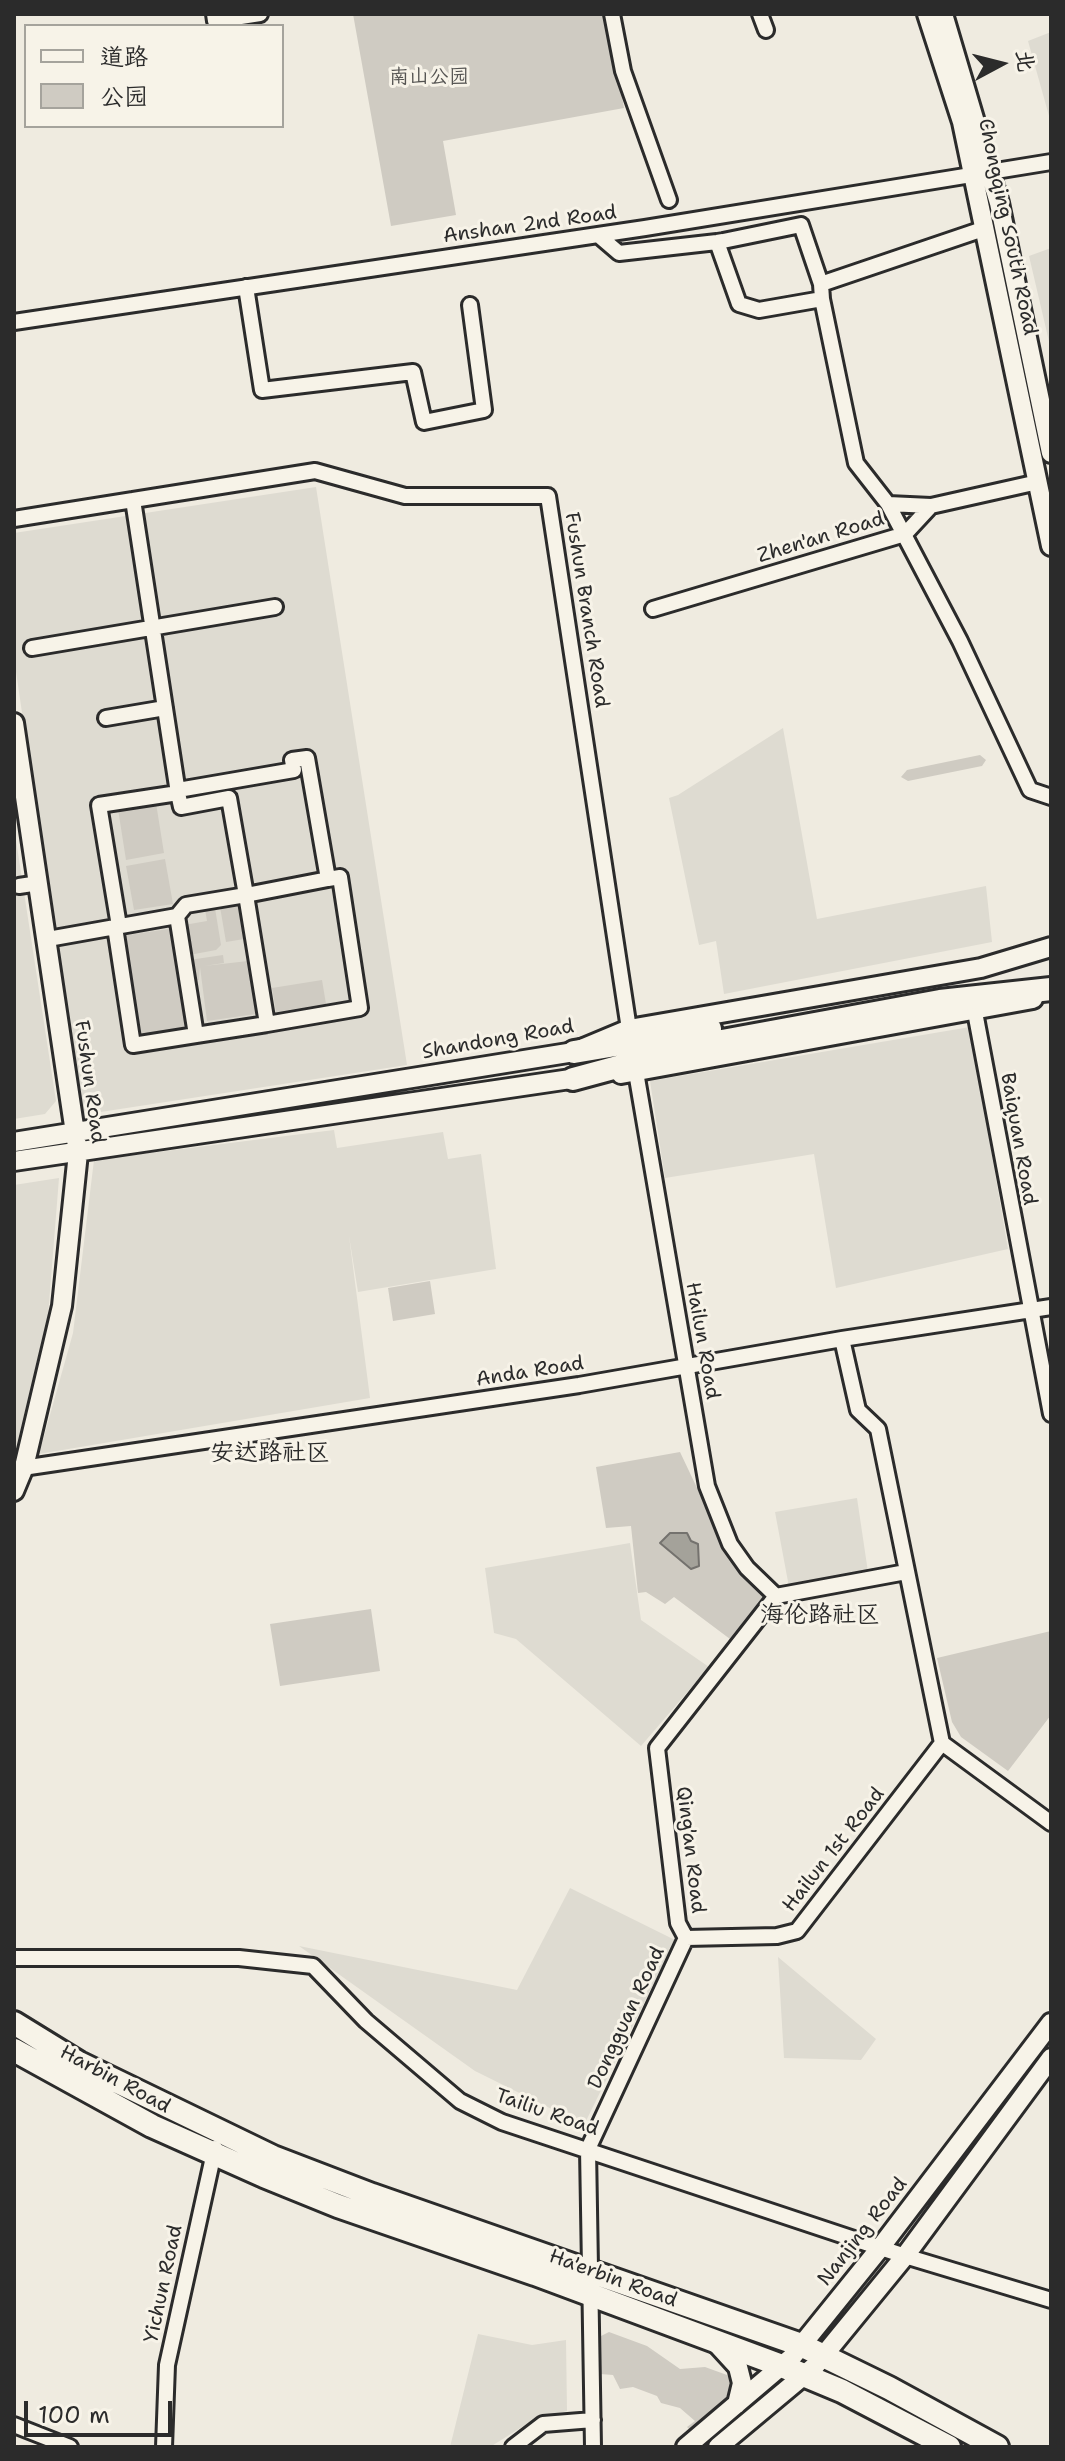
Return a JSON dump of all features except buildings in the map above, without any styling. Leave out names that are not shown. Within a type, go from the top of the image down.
[{"type":"highway","points":[[574,1052],[694,1039],[940,1001],[1050,990]]},
{"type":"highway","points":[[573,1079],[694,1039]]},
{"type":"highway","name":"Harbin Road","points":[[14,2023],[217,2143]]},
{"type":"highway","name":"Harbin Road","points":[[14,2050],[152,2126],[217,2143]]},
{"type":"highway","name":"Ha'erbin Road","points":[[217,2143],[801,2345],[997,2447]]},
{"type":"highway","name":"Ha'erbin Road","points":[[217,2143],[338,2206],[782,2366],[878,2409],[949,2447]]},
{"type":"main road","name":"Chongqing South Road","points":[[927,14],[982,173],[983,229],[1051,546]]},
{"type":"main road","name":"Chongqing South Road","points":[[943,14],[1051,453]]},
{"type":"main road","name":"Fushun Road","points":[[14,723],[39,883],[52,938],[78,1153],[62,1306],[14,1491]]},
{"type":"main road","name":"Shandong Road","points":[[14,1142],[41,1135],[574,1052],[629,1029],[981,968],[1048,947]]},
{"type":"main road","points":[[14,1161],[636,1072],[975,1012],[1050,990]]},
{"type":"main road","name":"Shandong Road","points":[[14,1133],[41,1135]]},
{"type":"main road","points":[[14,1170],[45,1158]]},
{"type":"main road","name":"Nanjing Road","points":[[686,2447],[782,2366],[801,2345],[880,2248],[1051,2023]]},
{"type":"main road","points":[[718,2447],[805,2376],[824,2355],[905,2256],[1051,2058]]},
{"type":"main road","points":[[716,2343],[738,2367],[742,2383],[737,2404]]},
{"type":"street","points":[[214,14],[215,21],[260,14]]},
{"type":"street","points":[[612,14],[623,71],[669,200]]},
{"type":"street","points":[[760,14],[766,30]]},
{"type":"street","name":"Anshan 2nd Road","points":[[14,322],[598,235],[1051,162]]},
{"type":"street","points":[[598,235],[619,253],[717,242],[801,225],[821,284],[856,463],[888,504],[905,534],[1030,790],[1051,797]]},
{"type":"street","points":[[821,284],[983,229]]},
{"type":"street","points":[[717,242],[739,304],[759,310],[822,299]]},
{"type":"street","points":[[246,287],[262,390],[413,372],[424,422],[484,410],[470,305]]},
{"type":"street","name":"Fushun Branch Road","points":[[14,519],[315,471],[405,496],[548,496],[629,1029]]},
{"type":"street","points":[[888,504],[931,506],[1038,482]]},
{"type":"street","points":[[133,500],[181,807],[229,798],[267,1024]]},
{"type":"street","name":"Zhen'an Road","points":[[653,609],[905,534],[931,506]]},
{"type":"street","points":[[32,648],[275,607]]},
{"type":"street","points":[[106,718],[165,708]]},
{"type":"street","points":[[52,938],[117,927],[177,916],[186,905],[340,877],[360,1008],[133,1045],[117,927],[99,805],[294,770],[292,760],[307,758],[328,879]]},
{"type":"street","points":[[19,886],[39,883]]},
{"type":"street","points":[[177,916],[196,1035]]},
{"type":"street","name":"Baiquan Road","points":[[975,1012],[1029,1311],[1051,1414]]},
{"type":"street","name":"Hailun Road","points":[[636,1072],[707,1486],[730,1544],[747,1568],[776,1596]]},
{"type":"street","name":"Anda Road","points":[[19,1468],[686,1368],[842,1339],[1051,1307]]},
{"type":"street","points":[[842,1339],[858,1410],[878,1429],[942,1743],[1051,1823]]},
{"type":"street","points":[[776,1596],[906,1572]]},
{"type":"street","name":"Qing'an Road","points":[[686,1938],[678,1923],[657,1748],[776,1596]]},
{"type":"street","name":"Hailun 1st Road","points":[[686,1938],[777,1936],[797,1931],[942,1743]]},
{"type":"street","name":"Dongguan Road","points":[[593,2447],[588,2149],[686,1938]]},
{"type":"street","name":"Tailiu Road","points":[[14,1958],[239,1958],[313,1966],[366,2021],[460,2101],[502,2122],[880,2248],[1051,2300]]},
{"type":"street","name":"Yichun Road","points":[[164,2447],[167,2365],[217,2143]]},
{"type":"street","points":[[513,2447],[543,2424],[593,2420]]},
{"type":"street","points":[[14,2425],[70,2447]]},
{"type":"shaded area","points":[[1051,32],[1051,123],[1028,41]]},
{"type":"shaded area","points":[[1051,248],[1051,350],[1029,256]]},
{"type":"shaded area","points":[[316,487],[407,1065],[81,1115],[14,658],[14,533]]},
{"type":"shaded area","points":[[783,728],[817,919],[986,886],[992,942],[724,994],[716,941],[699,945],[669,798]]},
{"type":"shaded area","points":[[14,827],[56,1101],[45,1114],[14,1119]]},
{"type":"shaded area","points":[[970,1027],[1008,1249],[836,1288],[814,1154],[665,1178],[650,1081]]},
{"type":"shaded area","points":[[334,1130],[337,1148],[443,1132],[448,1159],[481,1154],[496,1269],[358,1292],[349,1236],[370,1398],[39,1454],[73,1333],[94,1160]]},
{"type":"shaded area","points":[[59,1178],[48,1316],[14,1456],[14,1185]]},
{"type":"shaded area","points":[[857,1498],[868,1572],[789,1587],[775,1512]]},
{"type":"shaded area","points":[[670,1533],[687,1533],[691,1541],[698,1544],[699,1566],[691,1569],[660,1543]]},
{"type":"shaded area","points":[[630,1543],[641,1620],[709,1667],[641,1746],[516,1639],[494,1633],[485,1568]]},
{"type":"shaded area","points":[[570,1888],[675,1940],[584,2125],[475,2071],[299,1946],[517,1990]]},
{"type":"shaded area","points":[[778,1957],[876,2039],[861,2060],[784,2058]]},
{"type":"shaded area","points":[[478,2334],[532,2345],[566,2340],[567,2411],[533,2420],[490,2447],[450,2447]]},
{"type":"green space","name":"南山公园","points":[[353,14],[607,14],[624,108],[443,141],[456,215],[391,226]]},
{"type":"green space","points":[[980,755],[986,760],[982,766],[908,781],[901,777],[907,770]]},
{"type":"green space","points":[[156,803],[164,853],[126,860],[118,809]]},
{"type":"green space","points":[[165,859],[173,904],[134,910],[126,866]]},
{"type":"green space","points":[[243,897],[250,938],[226,942],[219,901]]},
{"type":"green space","points":[[214,902],[221,945],[216,950],[189,955],[184,925],[207,921],[204,903]]},
{"type":"green space","points":[[175,928],[191,1027],[138,1035],[122,936]]},
{"type":"green space","points":[[223,955],[224,963],[204,966],[248,961],[256,1014],[207,1021],[200,967],[199,980],[192,981],[189,960]]},
{"type":"green space","points":[[322,980],[326,1004],[276,1012],[272,988]]},
{"type":"green space","points":[[430,1281],[435,1314],[393,1321],[388,1288]]},
{"type":"green space","points":[[680,1452],[716,1528],[742,1570],[770,1599],[730,1639],[674,1597],[665,1604],[646,1592],[638,1593],[631,1526],[606,1528],[596,1467]]},
{"type":"green space","points":[[371,1609],[380,1671],[280,1686],[270,1624]]},
{"type":"green space","points":[[1051,1631],[1051,1715],[1008,1771],[961,1737],[952,1722],[937,1658]]},
{"type":"green space","points":[[609,2332],[647,2346],[680,2369],[705,2367],[727,2375],[734,2384],[729,2399],[690,2430],[687,2427],[695,2421],[680,2408],[661,2403],[657,2396],[633,2387],[620,2389],[613,2375],[600,2374],[601,2336]]},
{"type":"district","name":"安达路社区","points":[[270,1454]]},
{"type":"district","name":"海伦路社区","points":[[820,1616]]}]
